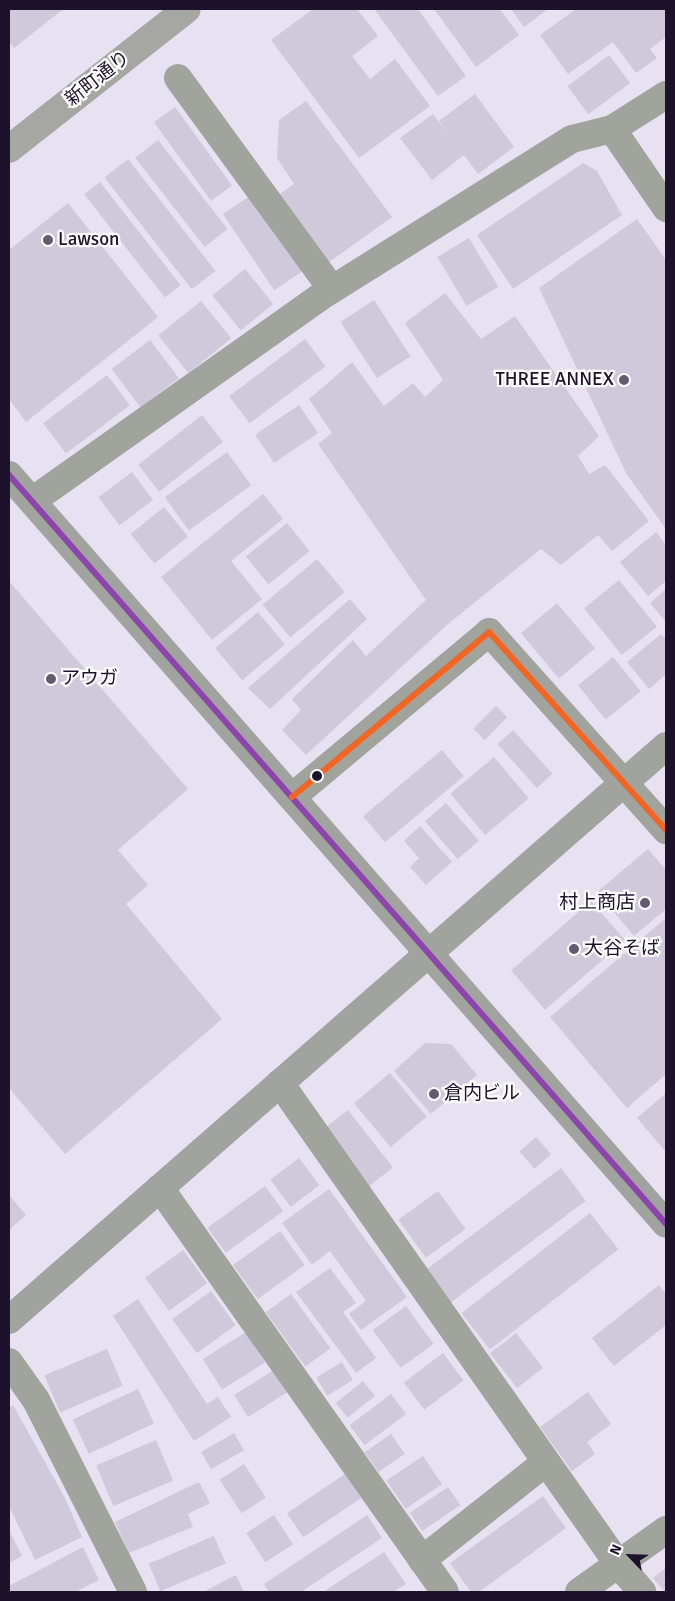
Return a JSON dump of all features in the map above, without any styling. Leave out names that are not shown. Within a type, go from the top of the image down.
[{"type":"main road","name":"新町通り","points":[[9,149],[187,9]]},
{"type":"street","points":[[178,78],[332,289]]},
{"type":"street","points":[[32,501],[332,289],[572,139],[612,129],[666,96]]},
{"type":"street","points":[[612,129],[666,208]]},
{"type":"street","points":[[9,475],[666,1224]]},
{"type":"street","points":[[292,798],[489,632],[666,830]]},
{"type":"street","points":[[9,1320],[666,746]]},
{"type":"street","points":[[280,1083],[618,1564],[642,1592]]},
{"type":"street","points":[[160,1188],[445,1592]]},
{"type":"street","points":[[9,1362],[36,1400],[133,1592]]},
{"type":"street","points":[[422,1560],[546,1462]]},
{"type":"street","points":[[579,1592],[666,1530]]},
{"type":"building","points":[[9,9],[62,10],[14,48],[9,42]]},
{"type":"building","points":[[313,9],[357,9],[378,36],[352,56],[370,79],[395,59],[430,106],[359,158],[271,40]]},
{"type":"building","points":[[374,9],[418,9],[466,76],[438,96]]},
{"type":"building","points":[[434,9],[500,9],[519,35],[476,67]]},
{"type":"building","points":[[511,9],[548,9],[524,27]]},
{"type":"building","points":[[576,9],[666,9],[666,37],[650,49],[657,58],[636,73],[613,42],[568,74],[540,35]]},
{"type":"building","points":[[609,55],[630,83],[589,114],[567,86]]},
{"type":"building","points":[[475,94],[514,147],[478,174],[464,155],[432,180],[400,138],[433,114],[452,140],[439,121]]},
{"type":"building","points":[[306,101],[392,217],[328,263],[280,194],[294,184],[277,158],[279,120]]},
{"type":"building","points":[[175,107],[232,185],[211,201],[154,122]]},
{"type":"building","points":[[158,140],[228,229],[205,247],[135,158]]},
{"type":"building","points":[[128,159],[215,271],[192,289],[104,177]]},
{"type":"building","points":[[583,163],[597,171],[622,215],[513,289],[477,235]]},
{"type":"building","points":[[100,182],[181,285],[165,298],[84,194]]},
{"type":"building","points":[[251,195],[302,271],[274,290],[223,214]]},
{"type":"building","points":[[68,203],[158,317],[26,422],[9,399],[9,250]]},
{"type":"building","name":"THREE ANNEX","points":[[637,219],[666,260],[666,529],[626,473],[539,288]]},
{"type":"building","points":[[469,238],[498,287],[467,306],[437,257]]},
{"type":"building","points":[[245,269],[273,304],[241,330],[212,295]]},
{"type":"building","points":[[445,293],[481,339],[515,316],[599,436],[578,456],[589,474],[605,465],[649,521],[612,551],[598,535],[561,565],[541,549],[448,624],[306,755],[282,730],[301,710],[292,699],[353,640],[366,656],[426,600],[318,444],[332,433],[309,399],[352,362],[384,406],[413,383],[425,397],[443,380],[405,323]]},
{"type":"building","points":[[374,300],[410,356],[377,378],[340,322]]},
{"type":"building","points":[[201,301],[231,338],[188,373],[158,336]]},
{"type":"building","points":[[305,339],[325,366],[250,423],[229,396]]},
{"type":"building","points":[[150,340],[179,378],[141,407],[112,369]]},
{"type":"building","points":[[107,375],[130,405],[66,453],[43,423]]},
{"type":"building","points":[[299,405],[318,433],[274,463],[255,435]]},
{"type":"building","points":[[202,415],[223,442],[159,492],[138,465]]},
{"type":"building","points":[[227,452],[251,485],[189,530],[165,497]]},
{"type":"building","points":[[132,472],[153,500],[120,525],[98,497]]},
{"type":"building","points":[[263,494],[283,519],[231,561],[262,599],[212,640],[161,577]]},
{"type":"building","points":[[164,507],[188,537],[154,564],[131,534]]},
{"type":"building","points":[[287,523],[310,551],[268,584],[246,556]]},
{"type":"building","points":[[656,532],[666,545],[666,581],[648,596],[620,562]]},
{"type":"building","points":[[317,559],[345,592],[290,638],[263,605]]},
{"type":"building","points":[[619,580],[657,627],[622,655],[584,608]]},
{"type":"building","points":[[9,581],[188,789],[118,850],[148,885],[126,904],[222,1019],[65,1154],[9,1088]]},
{"type":"building","points":[[666,589],[666,622],[650,603]]},
{"type":"building","points":[[350,599],[367,619],[270,709],[248,688]]},
{"type":"building","points":[[557,603],[595,648],[559,678],[521,633]]},
{"type":"building","points":[[258,612],[285,644],[242,680],[215,648]]},
{"type":"building","points":[[661,634],[666,639],[666,674],[649,689],[627,662]]},
{"type":"building","points":[[613,657],[641,691],[606,720],[578,685]]},
{"type":"building","points":[[496,706],[507,717],[485,740],[473,729]]},
{"type":"building","points":[[513,730],[552,774],[537,788],[497,744]]},
{"type":"building","points":[[442,750],[464,776],[385,842],[363,816]]},
{"type":"building","points":[[494,757],[529,798],[485,835],[450,794]]},
{"type":"building","points":[[446,803],[479,841],[458,859],[425,821]]},
{"type":"building","points":[[420,826],[452,862],[426,885],[410,867],[419,858],[404,841]]},
{"type":"building","points":[[648,849],[666,870],[666,909],[634,936],[597,892]]},
{"type":"building","points":[[591,901],[625,940],[545,1010],[511,971]]},
{"type":"building","points":[[666,918],[666,1074],[627,1108],[550,1017]]},
{"type":"building","name":"倉内ビル","points":[[425,1043],[451,1044],[477,1075],[431,1114],[394,1071]]},
{"type":"building","points":[[390,1073],[427,1117],[391,1147],[354,1103]]},
{"type":"building","points":[[666,1093],[666,1152],[637,1118]]},
{"type":"building","points":[[348,1110],[393,1168],[369,1186],[324,1128]]},
{"type":"building","points":[[536,1137],[551,1154],[534,1169],[519,1151]]},
{"type":"building","points":[[299,1158],[319,1185],[291,1207],[270,1180]]},
{"type":"building","points":[[561,1168],[586,1201],[451,1302],[426,1270]]},
{"type":"building","points":[[265,1186],[283,1211],[226,1253],[208,1228]]},
{"type":"building","points":[[329,1189],[407,1297],[361,1330],[349,1314],[366,1301],[330,1251],[312,1265],[282,1223]]},
{"type":"building","points":[[438,1191],[466,1229],[426,1258],[398,1220]]},
{"type":"building","points":[[9,1195],[26,1215],[9,1230]]},
{"type":"building","points":[[590,1213],[618,1249],[490,1350],[462,1313]]},
{"type":"building","points":[[280,1231],[305,1265],[258,1299],[233,1265]]},
{"type":"building","points":[[183,1250],[207,1283],[169,1311],[145,1278]]},
{"type":"building","points":[[330,1268],[356,1303],[343,1312],[376,1358],[356,1373],[296,1292]]},
{"type":"building","points":[[659,1285],[666,1294],[666,1325],[614,1366],[592,1338]]},
{"type":"building","points":[[211,1291],[236,1325],[197,1353],[172,1319]]},
{"type":"building","points":[[291,1294],[330,1348],[305,1366],[266,1312]]},
{"type":"building","points":[[138,1299],[207,1404],[218,1397],[231,1417],[194,1441],[113,1316]]},
{"type":"building","points":[[406,1306],[434,1344],[400,1368],[373,1330]]},
{"type":"building","points":[[246,1332],[265,1363],[222,1390],[203,1359]]},
{"type":"building","points":[[516,1333],[543,1368],[517,1388],[490,1353]]},
{"type":"building","points":[[107,1349],[123,1386],[60,1412],[44,1376]]},
{"type":"building","points":[[443,1353],[463,1380],[424,1410],[404,1382]]},
{"type":"building","points":[[342,1362],[353,1380],[327,1395],[316,1377]]},
{"type":"building","points":[[274,1370],[288,1392],[248,1417],[234,1395]]},
{"type":"building","points":[[363,1381],[375,1396],[348,1418],[336,1403]]},
{"type":"building","points":[[138,1389],[154,1423],[89,1454],[73,1419]]},
{"type":"building","points":[[588,1392],[611,1424],[587,1442],[595,1454],[572,1471],[540,1427]]},
{"type":"building","points":[[391,1394],[406,1414],[365,1445],[349,1425]]},
{"type":"building","points":[[13,1405],[65,1498],[82,1537],[35,1560],[9,1506],[9,1408]]},
{"type":"building","points":[[234,1433],[244,1450],[211,1469],[201,1452]]},
{"type":"building","points":[[391,1434],[405,1454],[379,1472],[365,1452]]},
{"type":"building","points":[[156,1440],[173,1481],[113,1506],[96,1465]]},
{"type":"building","points":[[423,1456],[442,1484],[406,1509],[387,1481]]},
{"type":"building","points":[[244,1464],[266,1498],[241,1513],[220,1480]]},
{"type":"building","points":[[345,1474],[361,1498],[303,1537],[287,1513]]},
{"type":"building","points":[[199,1482],[210,1503],[188,1514],[193,1527],[129,1553],[115,1522]]},
{"type":"building","points":[[448,1487],[460,1505],[422,1531],[410,1513]]},
{"type":"building","points":[[543,1496],[566,1528],[479,1592],[471,1592],[450,1563]]},
{"type":"building","points":[[274,1515],[293,1544],[265,1562],[246,1533]]},
{"type":"building","points":[[367,1515],[382,1538],[301,1592],[269,1592],[264,1584]]},
{"type":"building","points":[[9,1530],[22,1556],[9,1563]]},
{"type":"building","points":[[214,1536],[226,1564],[160,1591],[149,1564]]},
{"type":"building","points":[[83,1547],[99,1580],[75,1592],[9,1592],[9,1586]]},
{"type":"building","points":[[384,1552],[406,1584],[393,1592],[327,1592],[326,1590]]},
{"type":"building","points":[[666,1568],[666,1592],[665,1592],[653,1578]]},
{"type":"building","points":[[236,1575],[244,1592],[203,1592]]},
{"type":"transit line","points":[[9,475],[666,1224]]},
{"type":"transit line","points":[[292,797],[489,632],[666,830]]},
{"type":"place","name":"Lawson","points":[[48,240]]},
{"type":"place","name":"THREE ANNEX","points":[[624,380]]},
{"type":"place","name":"アウガ","points":[[51,679]]},
{"type":"place","name":"村上商店","points":[[645,903]]},
{"type":"place","name":"大谷そば","points":[[574,949]]},
{"type":"place","name":"倉内ビル","points":[[434,1094]]}]
